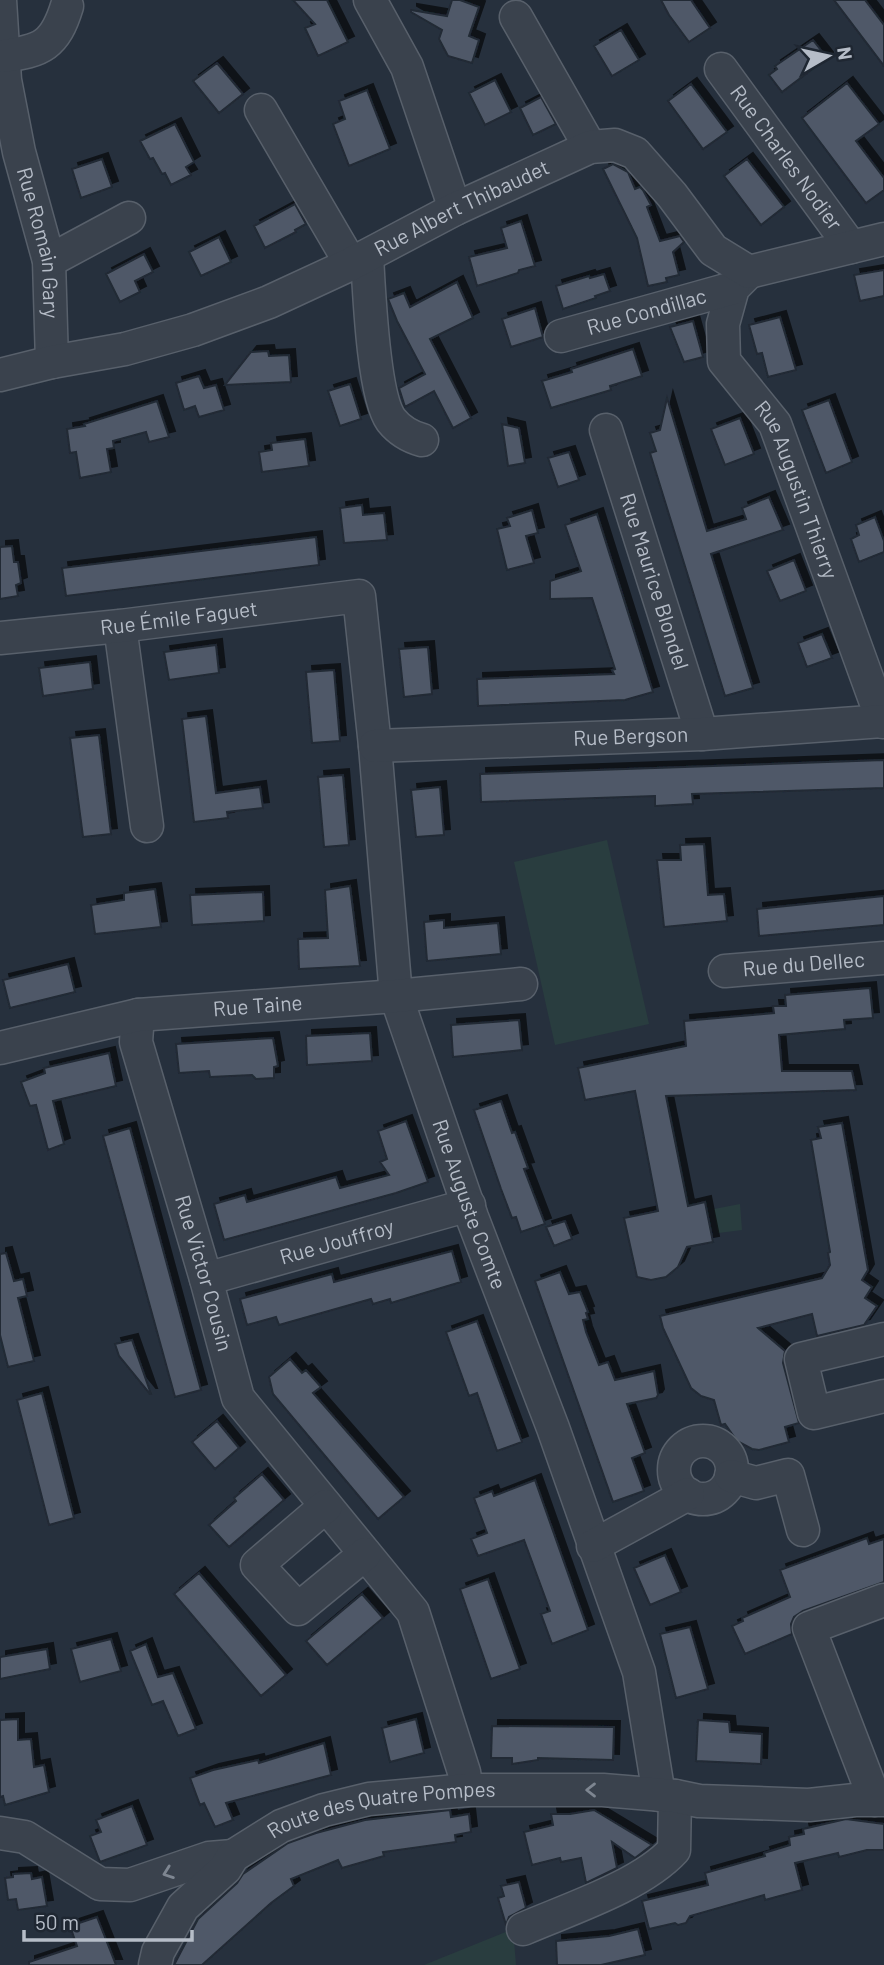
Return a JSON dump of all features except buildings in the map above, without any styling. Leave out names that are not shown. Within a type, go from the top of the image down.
[{"type":"street","name":"Rue Romain Gary","points":[[0,0],[5,79],[19,152],[49,261],[52,362]]},
{"type":"street","points":[[370,0],[407,67],[455,209]]},
{"type":"street","points":[[4,57],[40,50],[51,41],[67,6]]},
{"type":"street","points":[[516,18],[590,147]]},
{"type":"street","name":"Rue Charles Nodier","points":[[721,69],[851,247]]},
{"type":"street","points":[[261,110],[359,260],[370,312],[383,403],[392,421],[410,436],[422,440]]},
{"type":"street","name":"Rue Albert Thibaudet","points":[[0,375],[52,362],[125,349],[193,330],[269,302],[359,260],[455,209],[590,147],[615,145],[635,153],[672,195],[713,250],[741,280]]},
{"type":"street","points":[[49,261],[129,218]]},
{"type":"street","points":[[741,280],[884,239]]},
{"type":"street","name":"Rue Condillac","points":[[561,337],[741,280]]},
{"type":"street","name":"Rue Augustin Thierry","points":[[741,280],[723,324],[724,361],[775,424],[884,722]]},
{"type":"street","name":"Rue Maurice Blondel","points":[[606,430],[702,734]]},
{"type":"street","name":"Rue Émile Faguet","points":[[0,638],[359,596]]},
{"type":"street","name":"Rue Auguste Comte","points":[[359,596],[375,746],[396,996],[639,1672],[667,1796]]},
{"type":"street","points":[[120,626],[147,826]]},
{"type":"street","name":"Rue Bergson","points":[[375,746],[702,734],[884,722]]},
{"type":"street","name":"Rue du Dellec","points":[[725,971],[884,958]]},
{"type":"street","name":"Rue Taine","points":[[0,1048],[138,1015],[521,984]]},
{"type":"street","name":"Rue Victor Cousin","points":[[138,1015],[136,1042],[238,1398],[413,1612],[464,1772],[467,1790]]},
{"type":"street","name":"Rue Jouffroy","points":[[206,1279],[469,1205]]},
{"type":"street","points":[[884,1339],[801,1359],[814,1413],[884,1396]]},
{"type":"street","points":[[706,1441],[716,1444],[729,1457],[731,1476],[728,1485],[714,1497],[696,1498],[680,1488],[674,1470],[680,1452],[687,1445],[706,1441]]},
{"type":"street","points":[[731,1476],[755,1483],[788,1475],[803,1530]]},
{"type":"street","points":[[593,1546],[688,1494]]},
{"type":"street","points":[[326,1506],[257,1565],[298,1609],[365,1554]]},
{"type":"street","points":[[880,1800],[809,1628],[884,1600]]},
{"type":"street","name":"Route des Quatre Pompes","points":[[155,1965],[158,1952],[183,1907],[225,1870],[233,1856],[281,1826],[324,1810],[369,1799],[467,1790],[603,1790],[699,1801],[809,1805],[880,1800]]},
{"type":"street","points":[[523,1929],[609,1892],[660,1865],[674,1850],[667,1796]]},
{"type":"street","points":[[0,1833],[25,1837],[100,1884],[130,1885],[209,1857],[233,1856]]},
{"type":"green space","points":[[607,840],[649,1024],[555,1045],[514,862]]},
{"type":"green space","points":[[740,1204],[742,1230],[718,1233],[714,1209]]},
{"type":"green space","points":[[513,1929],[516,1965],[424,1965]]}]
